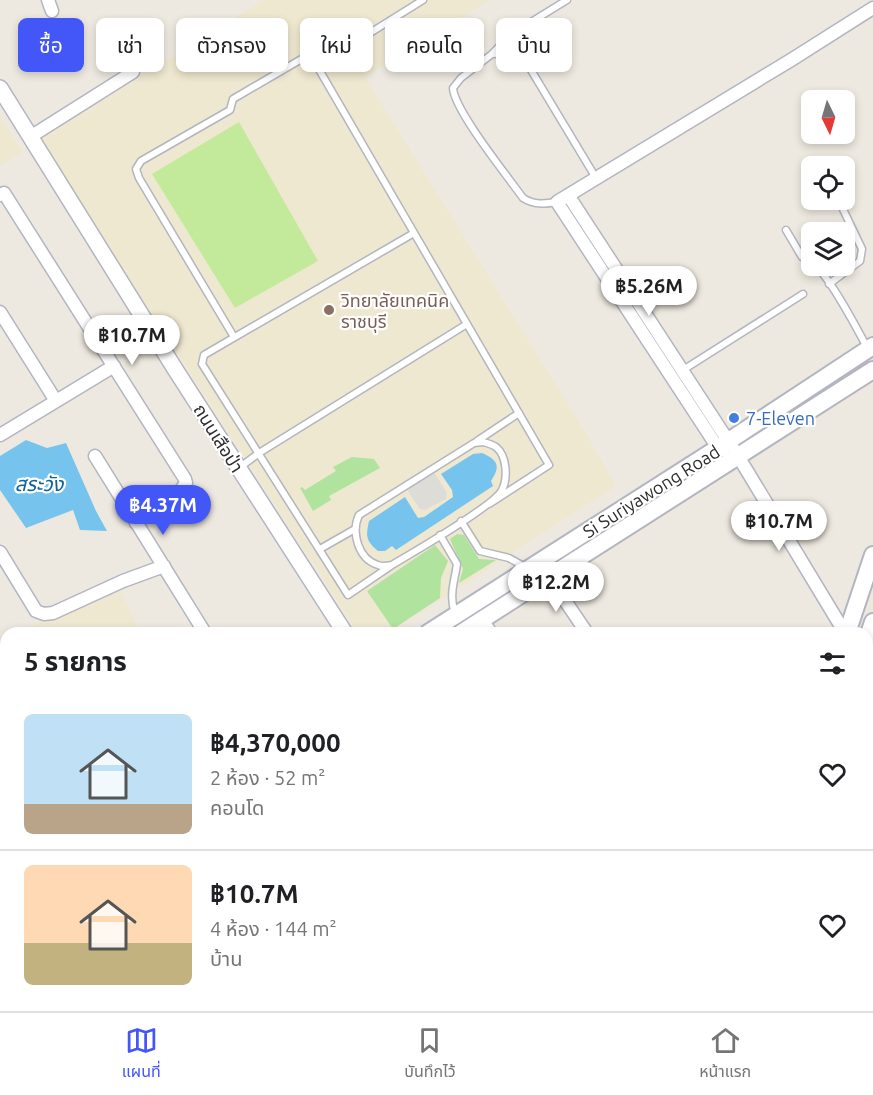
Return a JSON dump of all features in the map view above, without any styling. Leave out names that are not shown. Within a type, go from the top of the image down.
[{"type":"main road","name":"Si Suriyawong Road","points":[[437,627],[871,348]]},
{"type":"main road","name":"Si Suriyawong Road","points":[[487,626],[549,577],[873,370]]},
{"type":"main road","points":[[848,627],[873,555]]},
{"type":"street","points":[[842,627],[738,456],[723,445],[616,293],[556,202],[873,8]]},
{"type":"street","points":[[30,137],[133,72]]},
{"type":"street","name":"ถนนเสือป่า","points":[[0,88],[341,627]]},
{"type":"street","points":[[0,195],[4,193],[186,479],[180,491],[136,523]]},
{"type":"street","points":[[568,195],[682,371],[723,445]]},
{"type":"street","points":[[616,293],[627,286]]},
{"type":"street","points":[[1,314],[56,401]]},
{"type":"street","points":[[0,435],[114,366]]},
{"type":"street","points":[[94,456],[201,627]]},
{"type":"street","points":[[0,552],[36,611],[44,614],[53,613],[123,581],[164,566]]},
{"type":"street","points":[[549,577],[583,627]]},
{"type":"lane","points":[[373,31],[423,0]]},
{"type":"lane","points":[[538,18],[567,0]]},
{"type":"lane","points":[[496,50],[461,78],[453,88],[453,96],[523,198],[530,203],[556,202]]},
{"type":"lane","points":[[492,54],[496,54]]},
{"type":"lane","points":[[234,337],[139,178],[136,169],[141,161],[230,110],[233,99],[300,60]]},
{"type":"lane","points":[[320,72],[549,465],[348,595],[202,364],[204,355],[414,233]]},
{"type":"lane","points":[[532,72],[596,178]]},
{"type":"lane","points":[[830,284],[860,261],[862,249],[843,210]]},
{"type":"lane","points":[[786,230],[801,255]]},
{"type":"lane","points":[[824,276],[871,348]]},
{"type":"lane","points":[[682,371],[803,294]]},
{"type":"lane","points":[[239,468],[259,453],[467,324]]},
{"type":"lane","points":[[392,565],[380,566],[372,562],[361,550],[355,529],[359,515],[519,413]]},
{"type":"lane","points":[[474,443],[483,442],[496,447],[504,459],[506,473],[502,491],[489,504]]},
{"type":"lane","points":[[461,521],[480,551],[509,558],[528,568]]},
{"type":"lane","points":[[320,549],[355,529]]},
{"type":"lane","points":[[440,535],[457,564],[451,589],[451,601],[455,615]]},
{"type":"shaded area","name":"วิทยาลัยเทคนิค ราชบุรี","points":[[264,0],[491,0],[462,18],[385,18],[385,65],[365,77],[586,433],[616,486],[398,627],[354,627],[41,138],[148,72],[164,72],[164,62],[176,54],[176,72],[288,72],[288,18],[235,18]]},
{"type":"shaded area","points":[[0,116],[23,152],[0,166]]},
{"type":"shaded area","points":[[432,469],[447,493],[446,499],[425,510],[420,509],[405,487]]},
{"type":"shaded area","points":[[119,585],[137,627],[31,627]]},
{"type":"green space","points":[[239,122],[318,261],[235,308],[152,174]]},
{"type":"green space","points":[[352,457],[374,459],[380,468],[329,496],[331,500],[313,511],[300,488],[305,490],[336,471],[333,467]]},
{"type":"green space","points":[[457,534],[464,535],[479,559],[496,560],[459,583],[463,569],[450,539]]},
{"type":"green space","points":[[435,545],[448,561],[441,578],[440,598],[396,627],[392,627],[367,591]]},
{"type":"water","name":"สระวัง","points":[[26,440],[47,448],[66,443],[107,531],[80,530],[73,510],[26,528],[0,490],[0,456]]},
{"type":"water","points":[[482,453],[492,458],[497,467],[491,481],[493,486],[396,550],[392,546],[385,551],[378,551],[371,544],[367,534],[369,521],[405,497],[418,518],[424,517],[453,497],[452,490],[441,474],[473,454]]},
{"type":"place","name":"วิทยาลัยเทคนิค ราชบุรี","points":[[329,310]]},
{"type":"place","name":"7-Eleven","points":[[734,418]]}]
